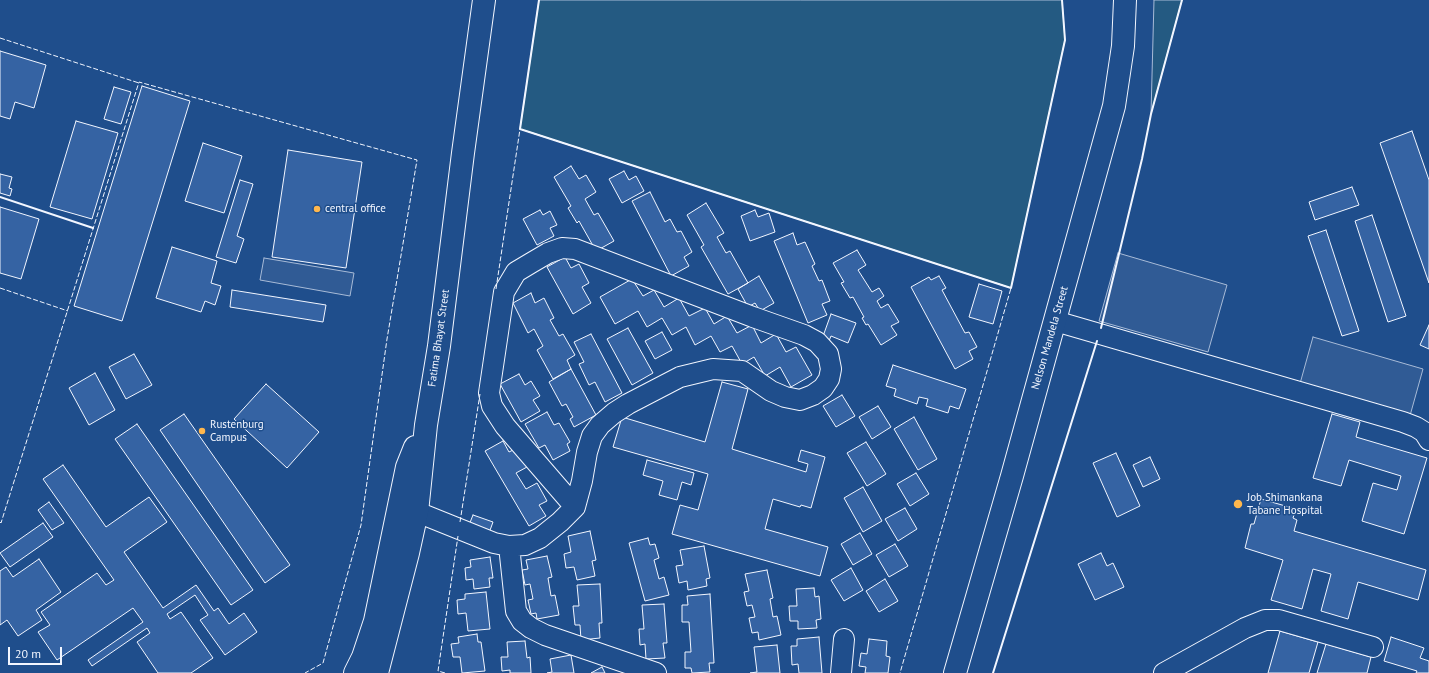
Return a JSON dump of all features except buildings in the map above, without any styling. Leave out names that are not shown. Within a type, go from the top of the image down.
[{"type":"main road","name":"Fatima Bhayat Street","points":[[377,673],[417,512],[426,424],[439,346],[463,152],[484,0]]},
{"type":"main road","name":"Nelson Mandela Street","points":[[955,673],[1055,321],[1114,106],[1123,46],[1125,0]]},
{"type":"main road","points":[[355,673],[363,657],[375,621],[407,467],[426,424]]},
{"type":"street","points":[[417,512],[494,543],[509,546],[525,545],[540,538],[560,522],[575,507],[592,436],[600,425],[628,404],[680,377],[713,369],[742,371],[771,391],[785,398],[800,400],[813,395],[823,388],[829,379],[831,370],[828,354],[817,342],[804,335],[753,318],[575,249],[562,248],[548,253],[516,272],[504,292],[489,393],[492,406],[505,426],[575,507]]},
{"type":"street","points":[[1055,321],[1402,422],[1416,427],[1424,432],[1429,440]]},
{"type":"street","points":[[509,546],[516,611],[522,621],[531,628],[545,635],[656,673]]},
{"type":"street","points":[[1164,673],[1245,628],[1265,620],[1279,620],[1373,647]]},
{"type":"street","points":[[841,673],[844,639]]},
{"type":"shaded area","points":[[539,0],[1062,0],[1065,40],[1011,288],[520,129]]},
{"type":"shaded area","points":[[1154,0],[1182,0],[1151,114]]},
{"type":"shaded area","points":[[1118,253],[1227,285],[1208,352],[1099,321]]},
{"type":"shaded area","points":[[264,258],[354,273],[350,296],[260,280]]},
{"type":"shaded area","points":[[1313,337],[1423,369],[1406,430],[1296,398]]},
{"type":"fence","points":[[0,38],[139,83]]},
{"type":"fence","points":[[0,522],[1,523],[139,82],[417,160],[387,339],[361,525],[323,663],[305,673]]},
{"type":"fence","points":[[496,289],[520,129],[1011,288],[900,673]]},
{"type":"fence","points":[[0,288],[68,311]]},
{"type":"fence","points":[[460,522],[480,394]]},
{"type":"fence","points":[[445,673],[438,671],[458,536]]},
{"type":"wall","points":[[539,0],[520,129],[1011,288],[1065,40],[1062,0]]},
{"type":"wall","points":[[1101,328],[1142,159],[1151,114],[1182,0]]},
{"type":"wall","points":[[0,197],[93,228]]},
{"type":"wall","points":[[993,673],[1097,341]]},
{"type":"place","name":"central office","points":[[317,209]]},
{"type":"place","name":"Rustenburg Campus","points":[[202,431]]},
{"type":"place","name":"Job Shimankana Tabane Hospital","points":[[1238,504]]}]
